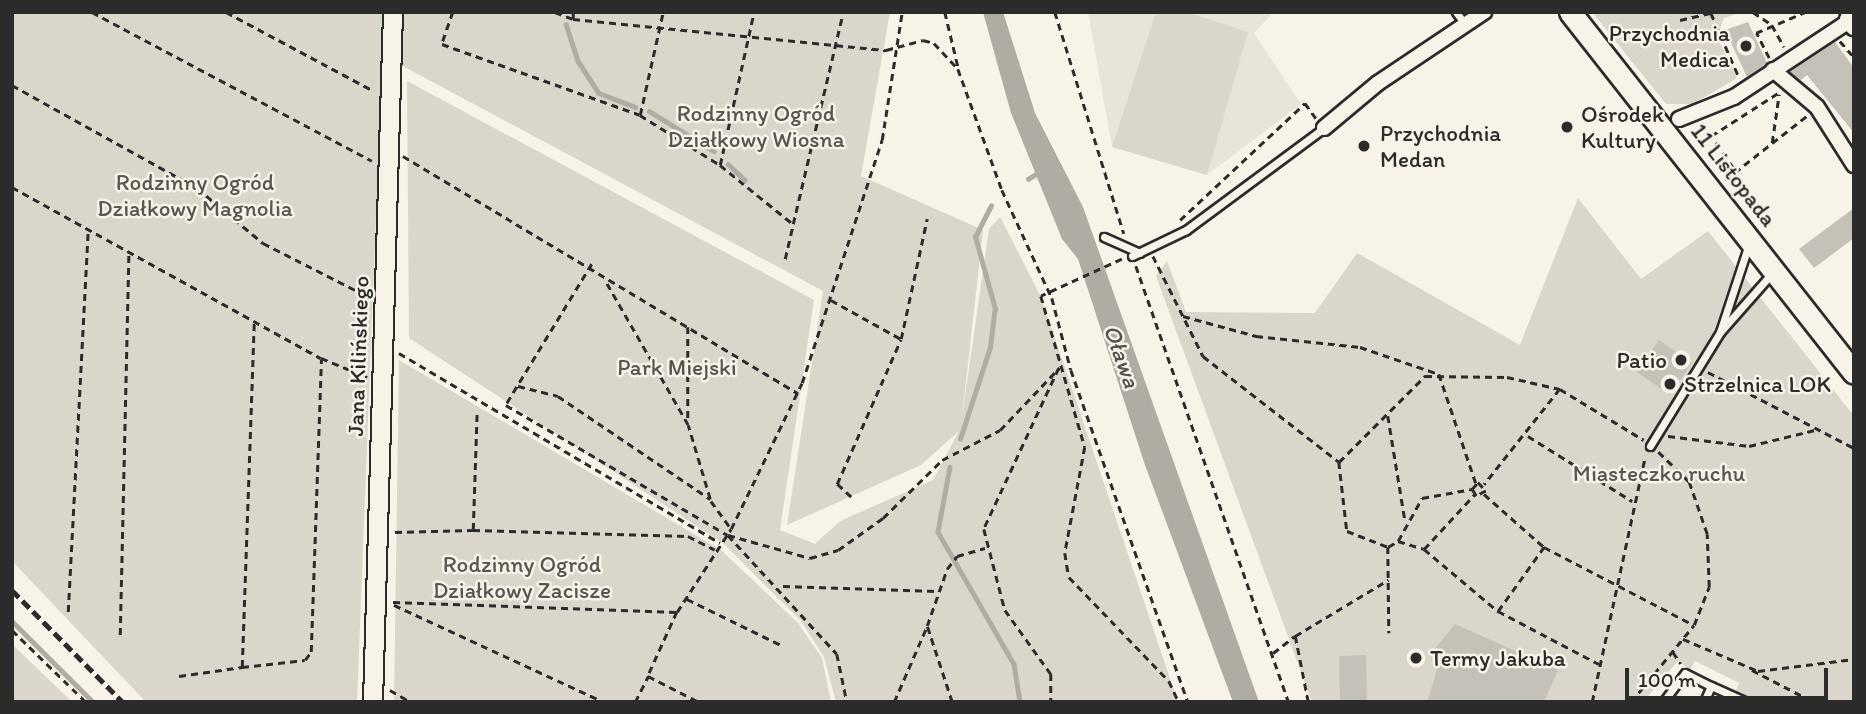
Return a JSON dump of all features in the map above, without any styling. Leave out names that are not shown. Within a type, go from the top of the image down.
[{"type":"main road","name":"11 Listopada","points":[[1570,12],[1854,373]]},
{"type":"street","name":"Jana Kilińskiego","points":[[373,702],[393,12]]},
{"type":"street","points":[[1324,128],[1484,12]]},
{"type":"street","name":"11 Listopada","points":[[1679,119],[1696,115],[1776,76],[1851,19]]},
{"type":"street","points":[[1776,76],[1817,107],[1854,165]]},
{"type":"lane","points":[[1456,12],[1466,25]]},
{"type":"lane","points":[[1104,237],[1131,253],[1150,250],[1164,243],[1324,128]]},
{"type":"lane","points":[[1650,446],[1700,369],[1720,332],[1751,240]]},
{"type":"lane","points":[[1720,332],[1774,270]]},
{"type":"lane","points":[[1663,702],[1685,673],[1747,702]]},
{"type":"lane","points":[[1704,702],[1711,686]]},
{"type":"path","points":[[92,12],[387,169]]},
{"type":"path","points":[[226,12],[390,99]]},
{"type":"path","points":[[453,12],[442,44],[640,115],[720,164],[793,224]]},
{"type":"path","points":[[555,12],[573,19],[661,31],[839,46],[897,47],[934,43],[958,69]]},
{"type":"path","points":[[573,12],[573,19]]},
{"type":"path","points":[[640,115],[661,31],[663,12]]},
{"type":"path","points":[[720,164],[754,12]]},
{"type":"path","points":[[785,259],[839,46],[843,12]]},
{"type":"path","points":[[635,702],[677,612],[731,530],[798,393],[882,140],[902,12]]},
{"type":"path","points":[[945,12],[958,69],[1045,290],[1188,702]]},
{"type":"path","points":[[1055,12],[1131,253],[1289,702]]},
{"type":"path","points":[[1753,12],[1772,25],[1784,47]]},
{"type":"path","points":[[1772,143],[1776,76],[1756,33],[1805,12]]},
{"type":"path","points":[[1680,20],[1714,13],[1740,80],[1747,76]]},
{"type":"path","points":[[1832,31],[1854,57]]},
{"type":"path","points":[[1712,136],[1776,76]]},
{"type":"path","points":[[12,85],[197,188],[264,243],[384,303]]},
{"type":"path","points":[[1164,243],[1187,212],[1305,103],[1324,128]]},
{"type":"path","points":[[1723,182],[1817,107]]},
{"type":"path","points":[[1696,115],[1736,171]]},
{"type":"path","points":[[388,147],[592,264],[602,276],[688,425],[710,499],[731,530]]},
{"type":"path","points":[[12,187],[321,359],[361,376],[374,374]]},
{"type":"path","points":[[851,497],[837,484],[901,339],[927,219]]},
{"type":"path","points":[[68,612],[88,230]]},
{"type":"path","points":[[1150,250],[1203,356],[1339,462],[1343,527],[1388,547]]},
{"type":"path","points":[[120,635],[128,252]]},
{"type":"path","points":[[1131,253],[1045,290],[1041,296],[1059,368],[1085,447],[1085,470],[1066,526],[1069,577],[1169,681],[1179,702]]},
{"type":"path","points":[[592,264],[506,405],[728,535],[781,586],[837,654],[847,702]]},
{"type":"path","points":[[602,276],[798,393]]},
{"type":"path","points":[[831,300],[901,339]]},
{"type":"path","points":[[1181,316],[1256,336],[1360,347],[1439,374],[1535,379],[1560,388],[1650,446],[1689,482],[1707,534],[1709,587],[1694,625],[1631,702]]},
{"type":"path","points":[[242,667],[254,321]]},
{"type":"path","points":[[688,327],[688,425]]},
{"type":"path","points":[[383,349],[395,350],[488,402],[720,543]]},
{"type":"path","points":[[179,676],[305,660],[311,653],[321,359]]},
{"type":"path","points":[[728,535],[810,558],[838,550],[883,518],[942,460],[1000,430],[1059,368]]},
{"type":"path","points":[[1051,702],[1051,674],[1005,610],[985,548],[993,508],[1059,368]]},
{"type":"path","points":[[1700,369],[1822,429],[1854,448]]},
{"type":"path","points":[[1339,462],[1422,378],[1439,374]]},
{"type":"path","points":[[1439,374],[1476,483]]},
{"type":"path","points":[[518,386],[558,396],[710,499]]},
{"type":"path","points":[[1484,494],[1484,485],[1528,436],[1560,388]]},
{"type":"path","points":[[473,530],[477,411]]},
{"type":"path","points":[[1388,415],[1405,520]]},
{"type":"path","points":[[1658,433],[1749,446],[1822,429]]},
{"type":"path","points":[[1528,436],[1632,501]]},
{"type":"path","points":[[1592,702],[1632,501],[1650,446]]},
{"type":"path","points":[[1476,483],[1484,485]]},
{"type":"path","points":[[1472,489],[1476,483]]},
{"type":"path","points":[[1388,547],[1398,541],[1405,520],[1432,493],[1472,489]]},
{"type":"path","points":[[1472,489],[1475,495]]},
{"type":"path","points":[[1424,550],[1475,495],[1484,494],[1544,547],[1616,582],[1694,625]]},
{"type":"path","points":[[395,530],[688,536],[716,550]]},
{"type":"path","points":[[1398,541],[1424,550],[1498,611],[1599,664]]},
{"type":"path","points":[[1388,547],[1388,633]]},
{"type":"path","points":[[1498,611],[1544,547]]},
{"type":"path","points":[[894,702],[947,569],[957,556],[985,548]]},
{"type":"path","points":[[1273,653],[1295,636],[1388,580]]},
{"type":"path","points":[[781,586],[937,591]]},
{"type":"path","points":[[686,599],[781,645]]},
{"type":"path","points":[[393,604],[677,612]]},
{"type":"path","points":[[392,617],[393,604]]},
{"type":"path","points":[[393,604],[604,702]]},
{"type":"path","points":[[926,626],[952,702]]},
{"type":"path","points":[[12,630],[86,702]]},
{"type":"path","points":[[1295,636],[1293,655],[1308,702]]},
{"type":"path","points":[[1683,639],[1745,666],[1815,702]]},
{"type":"path","points":[[1673,652],[1685,673]]},
{"type":"path","points":[[1745,666],[1785,671],[1854,659]]},
{"type":"path","points":[[648,676],[699,702]]},
{"type":"path","points":[[390,679],[390,691],[411,702]]},
{"type":"shaded area","points":[[1088,12],[1274,12],[1254,33],[1301,104],[1207,175],[1112,147]]},
{"type":"green space","name":"Rodzinny Ogród Działkowy Magnolia","points":[[12,12],[384,12],[357,702],[146,702],[12,561]]},
{"type":"green space","name":"Park Miejski","points":[[402,12],[890,12],[861,176],[983,230],[962,417],[989,229],[1000,217],[1041,297],[1178,702],[836,702],[824,657],[801,621],[724,544],[409,338],[407,81],[814,300],[780,530],[815,544],[840,521],[933,480],[959,431],[921,465],[787,525],[823,291],[399,64]]},
{"type":"green space","points":[[1156,12],[1187,12],[1248,32],[1207,175],[1112,147]]},
{"type":"green space","points":[[1592,12],[1742,12],[1724,18],[1717,37],[1737,78],[1693,104],[1666,104]]},
{"type":"green space","name":"Miasteczko ruchu","points":[[1578,198],[1641,279],[1708,231],[1854,416],[1854,702],[1761,702],[1735,693],[1739,683],[1695,661],[1690,670],[1678,661],[1643,702],[1312,702],[1156,276],[1167,261],[1186,312],[1315,313],[1357,253],[1520,345]]},
{"type":"green space","name":"Rodzinny Ogród Działkowy Zacisze","points":[[399,360],[721,550],[798,623],[822,658],[831,702],[394,702]]},
{"type":"green space","points":[[12,644],[72,702],[12,702]]},
{"type":"water","name":"Oława","points":[[983,12],[1003,12],[1035,113],[1083,207],[1259,702],[1233,702],[1145,465],[1078,259],[1062,239],[1011,113]]},
{"type":"building","name":"Przychodnia Medica","points":[[1748,22],[1767,63],[1747,77],[1725,30]]},
{"type":"building","points":[[1835,42],[1854,68],[1854,133],[1807,75],[1800,81],[1790,72]]},
{"type":"building","points":[[1854,208],[1854,238],[1814,268],[1799,249]]},
{"type":"building","points":[[1659,340],[1692,363],[1670,395],[1637,372]]},
{"type":"building","points":[[1455,624],[1558,670],[1544,702],[1427,702],[1441,656],[1432,652]]},
{"type":"building","points":[[1366,655],[1367,702],[1340,702],[1339,656]]},
{"type":"waterway","points":[[566,24],[578,61],[599,93],[635,107]]},
{"type":"waterway","points":[[649,111],[714,151]]},
{"type":"waterway","points":[[728,164],[745,180]]},
{"type":"waterway","points":[[1028,179],[1039,172]]},
{"type":"waterway","points":[[960,439],[990,347],[995,309],[975,237],[991,206]]},
{"type":"waterway","points":[[950,467],[938,532],[1014,664],[1020,702]]},
{"type":"waterway","points":[[12,621],[93,702]]},
{"type":"railway","points":[[12,590],[123,702]]},
{"type":"place","name":"Przychodnia Medica","points":[[1746,46]]},
{"type":"place","name":"Ośrodek Kultury","points":[[1567,127]]},
{"type":"place","name":"Przychodnia Medan","points":[[1364,146]]},
{"type":"place","name":"Patio","points":[[1681,360]]},
{"type":"place","name":"Strzelnica LOK","points":[[1670,384]]},
{"type":"place","name":"Termy Jakuba","points":[[1416,658]]},
{"type":"park label","name":"Rodzinny Ogród Działkowy Wiosna","points":[[756,126]]}]
